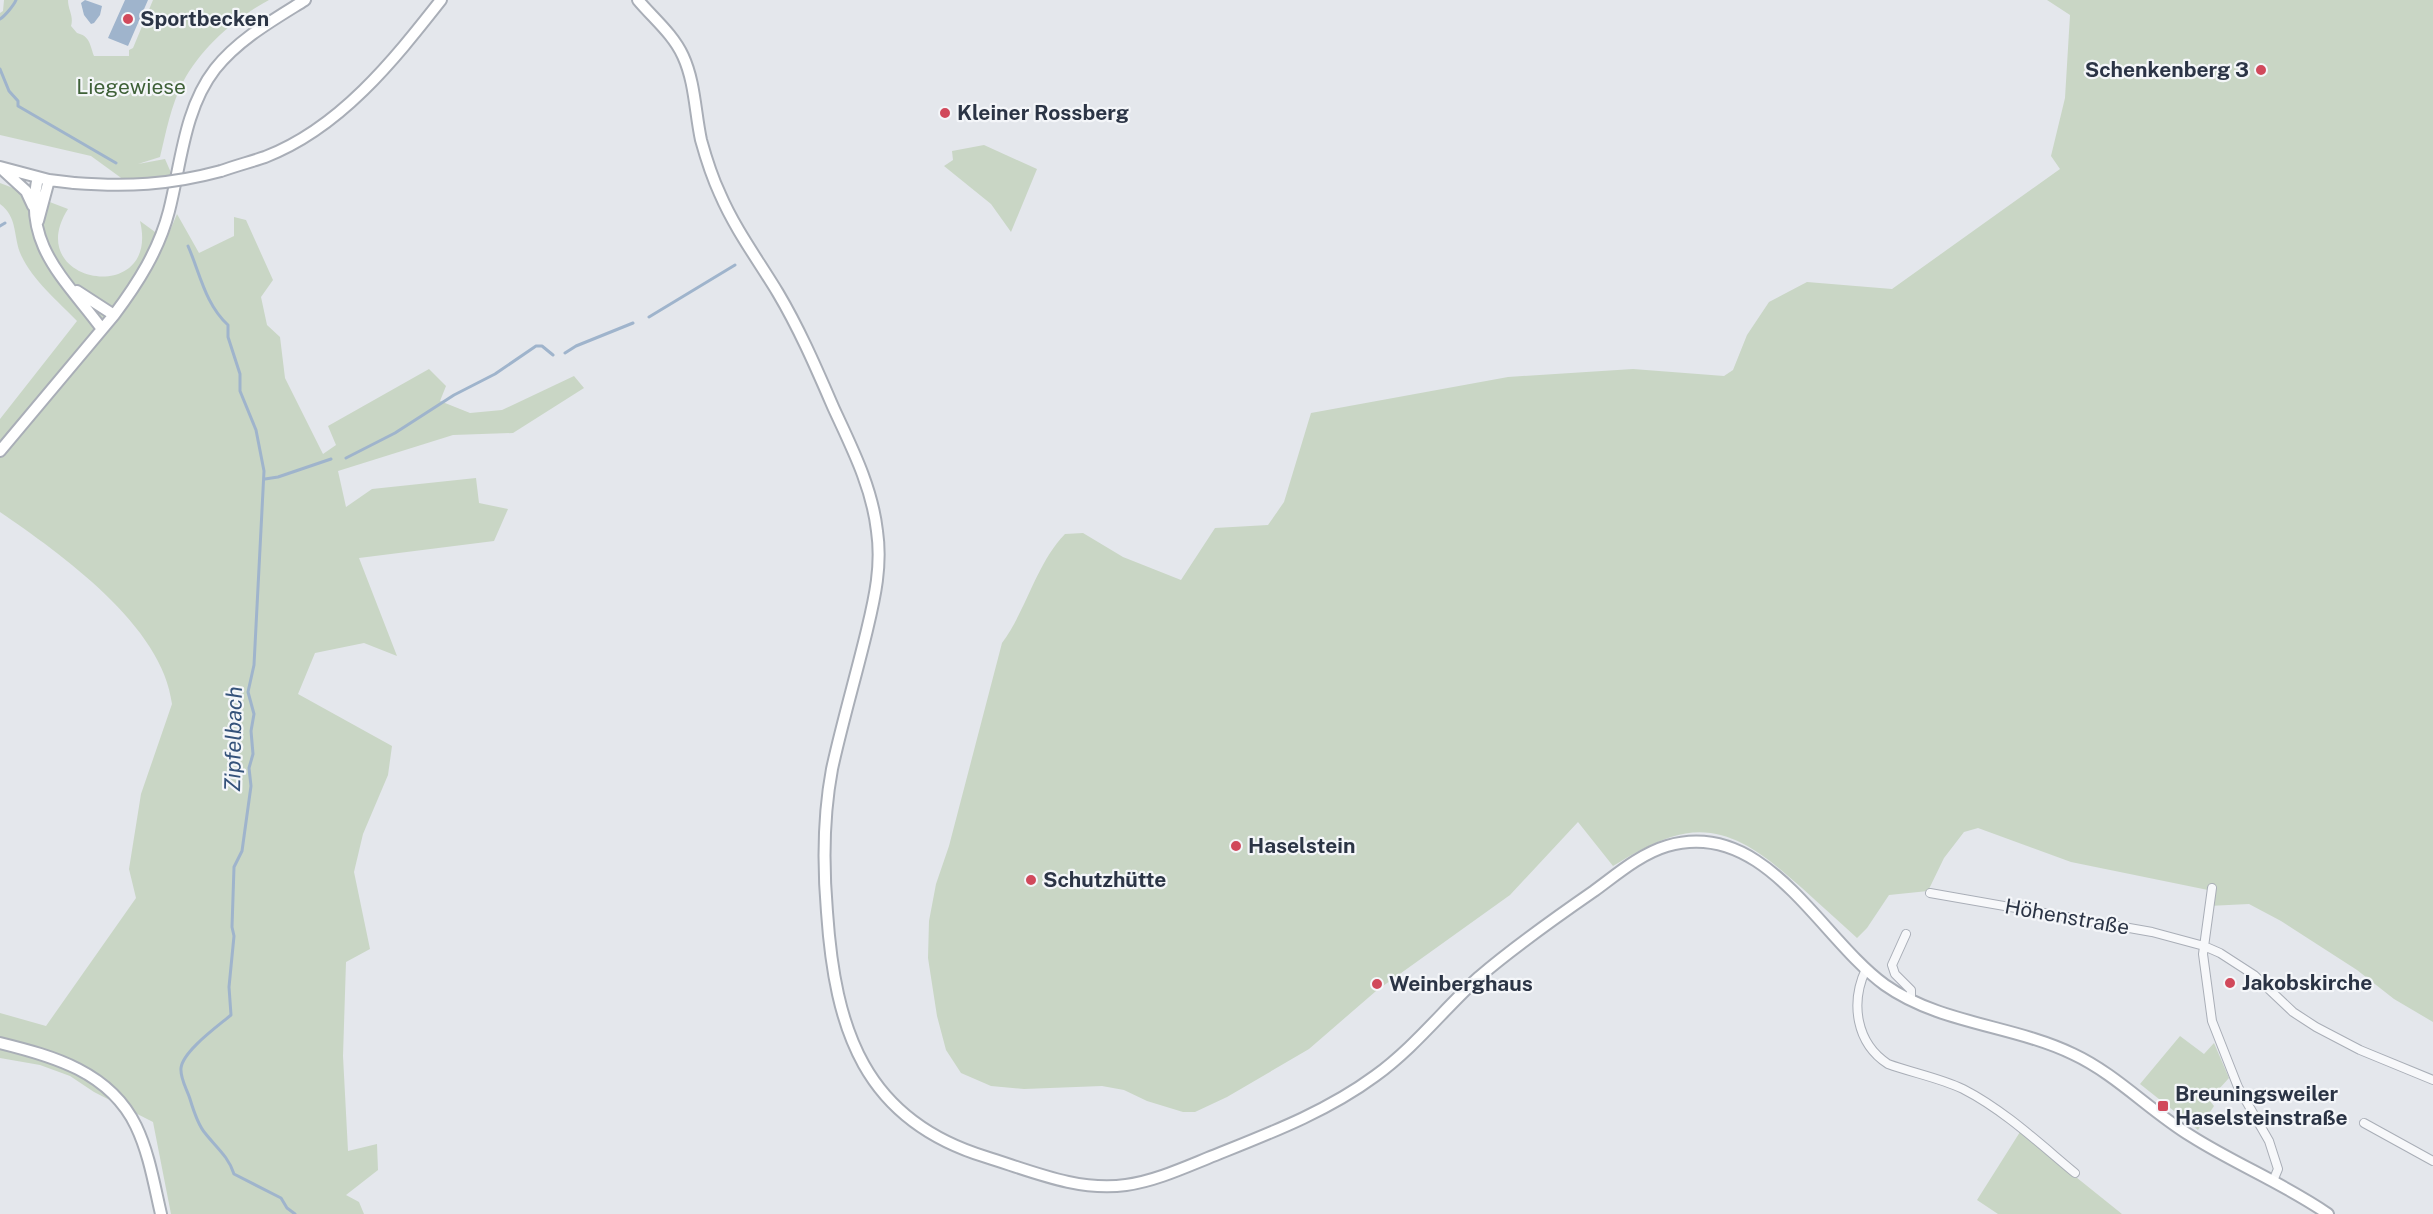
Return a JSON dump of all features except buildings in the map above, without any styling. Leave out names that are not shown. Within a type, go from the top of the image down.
[{"type":"street","points":[[0,451],[114,315],[152,258],[168,213],[192,113],[214,70],[248,37],[305,0]]},
{"type":"street","points":[[0,168],[49,180],[74,183],[106,186],[162,184],[221,171],[266,156],[305,136],[341,110],[401,51],[441,0]]},
{"type":"street","points":[[638,0],[677,45],[686,62],[701,138],[718,190],[731,217],[797,326],[862,471],[875,516],[879,542],[878,584],[832,771],[825,828],[825,877],[831,960],[841,1014],[860,1059],[871,1077],[904,1114],[921,1127],[957,1147],[1078,1184],[1104,1187],[1128,1185],[1165,1175],[1310,1115],[1378,1074],[1477,980],[1519,945],[1615,875],[1647,855],[1669,845],[1710,842],[1732,847],[1774,873],[1866,969],[1889,987],[1911,1000],[1947,1014],[2045,1041],[2083,1058],[2195,1139],[2272,1180],[2328,1214]]},
{"type":"street","points":[[0,168],[26,191],[33,206],[36,227],[44,251],[60,276],[102,329]]},
{"type":"street","points":[[33,206],[38,177]]},
{"type":"street","points":[[36,227],[49,180]]},
{"type":"street","points":[[69,286],[114,315]]},
{"type":"street","points":[[2212,888],[2204,946],[2206,986],[2217,1038],[2238,1087],[2269,1141],[2278,1169],[2272,1180]]},
{"type":"street","name":"Höhenstraße","points":[[1930,893],[2152,932],[2204,946],[2220,953],[2254,975],[2293,1012],[2316,1028],[2360,1050],[2433,1080]]},
{"type":"street","points":[[1906,934],[1892,965],[1894,974],[1911,990],[1911,1000]]},
{"type":"street","points":[[1866,969],[1858,989],[1857,1011],[1864,1037],[1878,1057],[1896,1067],[1961,1088],[1975,1096],[2003,1115],[2075,1173]]},
{"type":"street","points":[[0,1042],[61,1060],[92,1076],[108,1089],[136,1125],[150,1165],[161,1214]]},
{"type":"street","points":[[2364,1123],[2433,1161]]},
{"type":"green space","name":"Liegewiese","points":[[4,0],[68,0],[71,26],[87,39],[94,56],[129,56],[129,50],[133,48],[153,0],[269,0],[232,25],[199,57],[190,69],[175,100],[160,157],[138,164],[165,159],[172,175],[124,180],[91,156],[0,135],[0,13],[3,11]]},
{"type":"green space","points":[[2047,0],[2433,0],[2433,1022],[2394,999],[2357,970],[2281,921],[2249,904],[2208,906],[2208,890],[2071,862],[1978,828],[1964,832],[1944,858],[1928,891],[1889,895],[1867,928],[1857,938],[1773,864],[1742,843],[1709,833],[1691,833],[1671,837],[1648,846],[1613,866],[1578,822],[1510,895],[1376,991],[1309,1049],[1227,1097],[1195,1112],[1183,1112],[1147,1101],[1124,1090],[1102,1086],[1024,1089],[991,1086],[961,1073],[946,1050],[937,1016],[928,958],[929,921],[936,884],[949,846],[1002,643],[1011,630],[1046,559],[1065,534],[1083,533],[1123,557],[1181,580],[1215,528],[1268,525],[1284,502],[1311,413],[1508,377],[1633,369],[1724,376],[1733,370],[1747,335],[1769,302],[1807,282],[1892,289],[2060,169],[2051,156],[2065,98],[2070,15]]},
{"type":"green space","points":[[984,145],[1037,169],[1011,232],[991,204],[944,166],[953,160],[952,151]]},
{"type":"green space","points":[[0,183],[68,209],[58,235],[62,255],[75,269],[94,276],[114,275],[131,266],[141,249],[140,221],[166,240],[177,214],[199,253],[234,236],[234,217],[246,220],[273,280],[261,297],[267,325],[280,337],[285,378],[323,454],[336,445],[328,426],[429,369],[446,386],[440,401],[470,413],[502,410],[574,376],[584,388],[513,433],[453,435],[338,471],[346,507],[372,489],[476,478],[479,503],[508,509],[494,541],[359,558],[397,656],[364,643],[315,653],[298,694],[392,746],[388,775],[363,834],[354,872],[370,949],[346,962],[343,1056],[348,1151],[377,1144],[378,1170],[346,1195],[359,1202],[364,1214],[171,1214],[153,1122],[94,1092],[70,1076],[40,1065],[0,1058],[0,1013],[46,1026],[136,898],[129,869],[141,794],[172,704],[165,675],[150,647],[130,620],[106,594],[79,571],[0,512],[0,419],[77,321],[46,290],[26,264],[21,255],[10,215],[0,204]]},
{"type":"green space","points":[[2180,1036],[2204,1054],[2214,1043],[2229,1078],[2209,1100],[2214,1106],[2198,1130],[2140,1084]]},
{"type":"green space","points":[[2020,1132],[2122,1214],[1998,1214],[1977,1200]]},
{"type":"water","points":[[85,0],[102,6],[100,15],[91,24],[84,15],[81,3]]},
{"type":"water","name":"Sportbecken","points":[[125,0],[148,0],[128,46],[108,38]]},
{"type":"waterway","name":"Zipfelbach","points":[[0,19],[16,0]]},
{"type":"waterway","name":"Zipfelbach","points":[[0,69],[9,91],[18,101],[18,106],[116,163]]},
{"type":"waterway","points":[[0,226],[5,223]]},
{"type":"waterway","name":"Zipfelbach","points":[[188,246],[208,298],[228,325],[228,337],[240,374],[240,391],[256,430],[264,471],[254,665],[248,692],[254,714],[251,731],[253,754],[249,768],[251,786],[242,851],[234,867],[232,927],[234,936],[229,987],[231,1015],[194,1047],[183,1061],[181,1072],[200,1126],[225,1157],[234,1174],[281,1198],[287,1208],[295,1214]]},
{"type":"waterway","points":[[649,317],[735,265]]},
{"type":"waterway","points":[[565,353],[576,346],[633,323]]},
{"type":"waterway","points":[[346,458],[395,433],[454,395],[495,374],[536,346],[542,346],[553,355]]},
{"type":"waterway","points":[[265,479],[278,477],[331,459]]},
{"type":"place","name":"Sportbecken","points":[[128,19]]},
{"type":"place","name":"Schenkenberg 3","points":[[2261,70]]},
{"type":"place","name":"Kleiner Rossberg","points":[[945,113]]},
{"type":"place","name":"Haselstein","points":[[1236,846]]},
{"type":"place","name":"Schutzhütte","points":[[1031,880]]},
{"type":"place","name":"Jakobskirche","points":[[2230,983]]},
{"type":"place","name":"Weinberghaus","points":[[1377,984]]},
{"type":"place","name":"Breuningsweiler Haselsteinstraße","points":[[2163,1106]]}]
